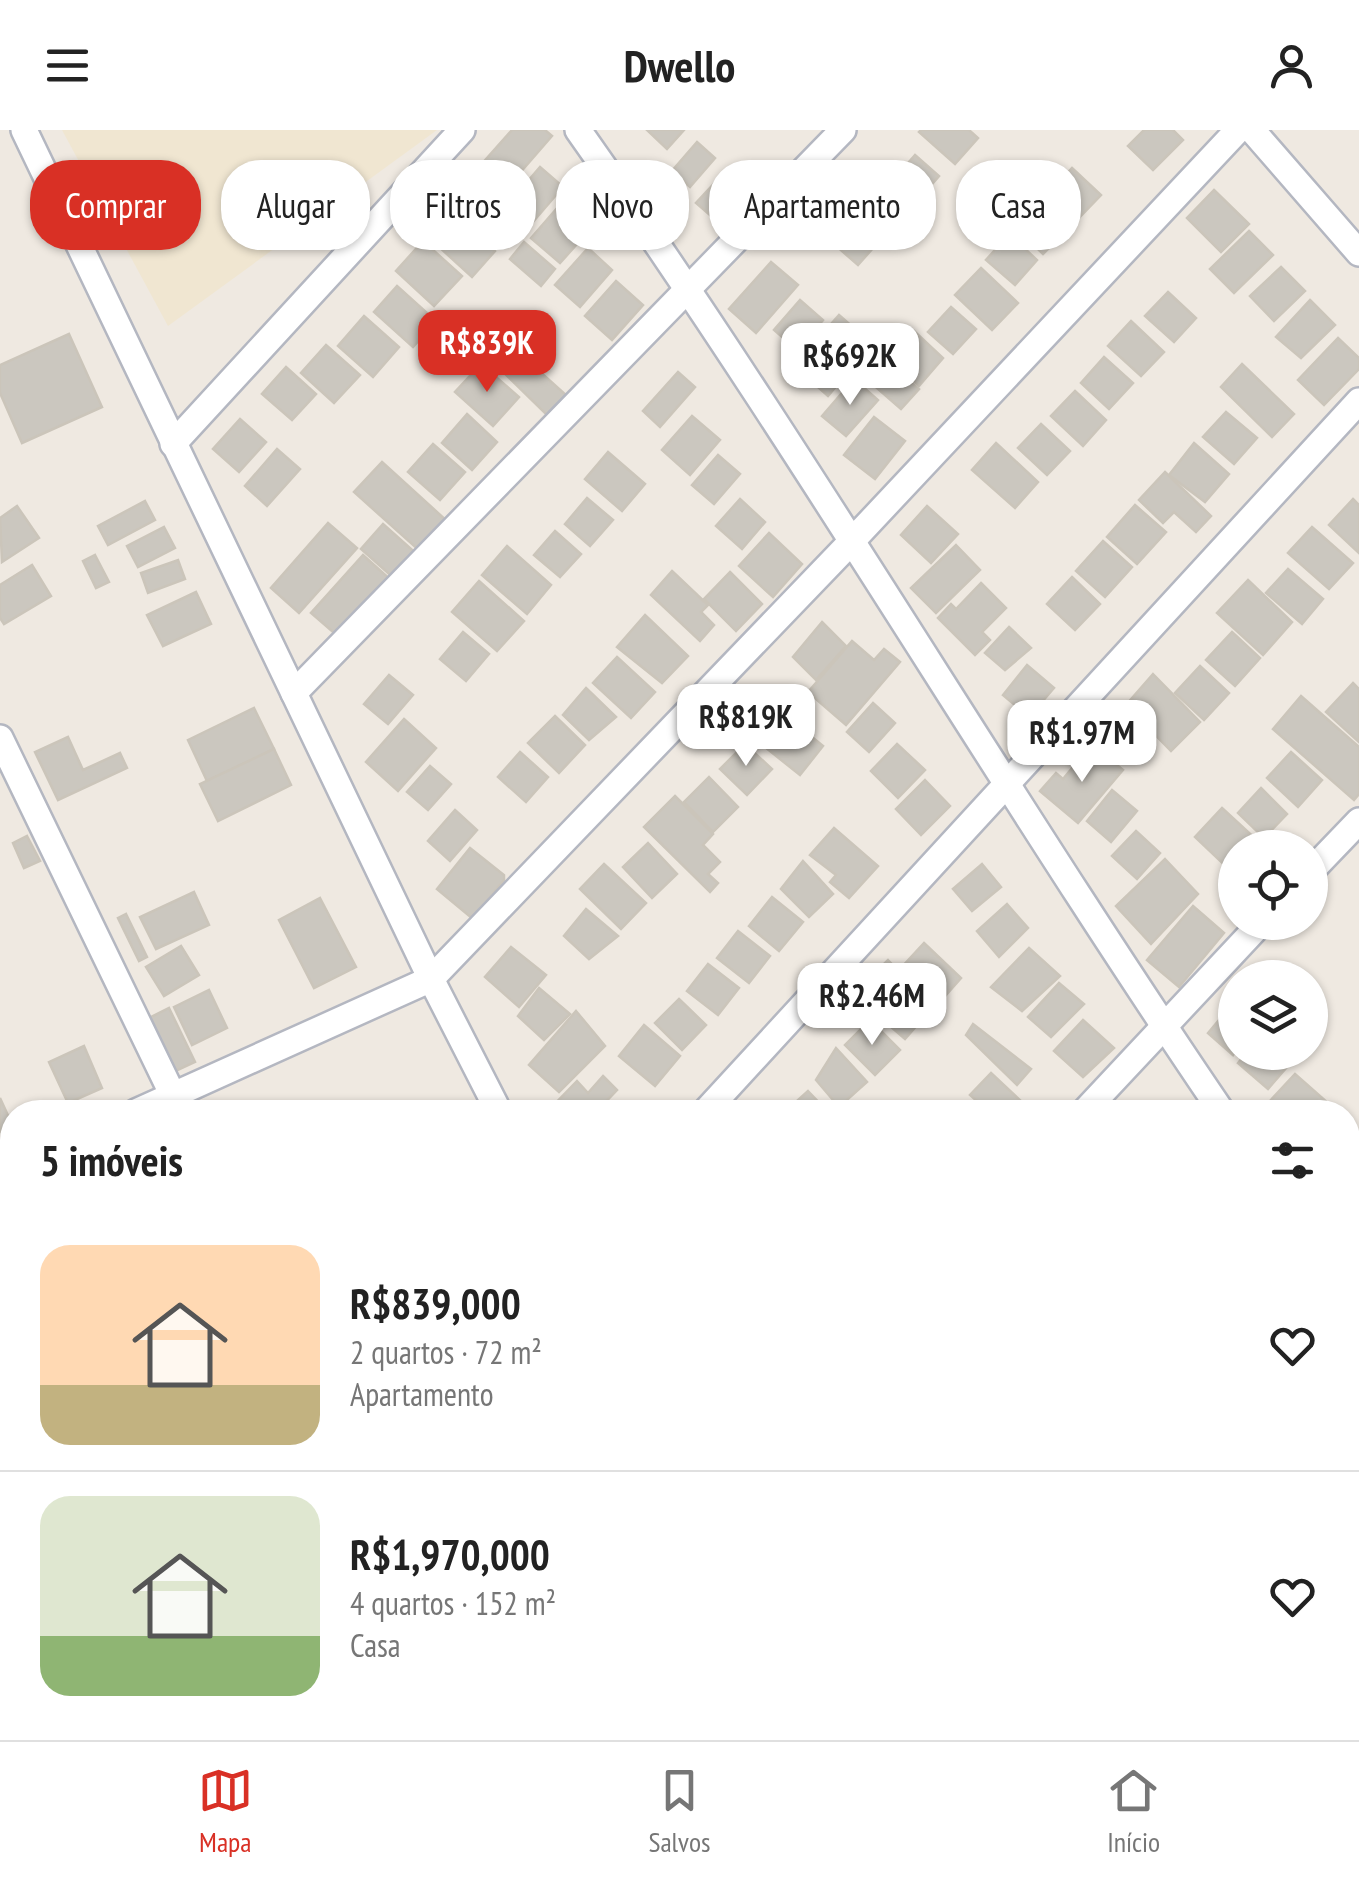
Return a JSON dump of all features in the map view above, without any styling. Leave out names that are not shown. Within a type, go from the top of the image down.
[{"type":"street","points":[[24,130],[431,979],[493,1100]]},
{"type":"street","points":[[174,444],[462,130]]},
{"type":"street","points":[[578,130],[689,288],[1007,787],[1214,1100]]},
{"type":"street","points":[[294,693],[843,130]]},
{"type":"street","points":[[185,1100],[431,979],[851,542],[1238,130]]},
{"type":"street","points":[[1252,130],[1359,253]]},
{"type":"street","points":[[716,1100],[1359,401]]},
{"type":"street","points":[[0,738],[175,1100]]},
{"type":"street","points":[[1328,853],[1359,821]]},
{"type":"street","points":[[1095,1100],[1245,940]]},
{"type":"shaded area","points":[[62,130],[437,130],[396,160],[390,160],[390,164],[370,179],[370,160],[221,160],[221,250],[272,250],[168,326],[127,250],[201,250],[201,160],[78,160]]},
{"type":"building","points":[[512,130],[545,130],[552,136],[531,160],[485,160]]},
{"type":"building","points":[[647,130],[684,130],[667,149]]},
{"type":"building","points":[[969,130],[978,138],[955,164],[919,132]]},
{"type":"building","points":[[1144,130],[1173,130],[1183,140],[1153,170],[1128,146]]},
{"type":"building","points":[[697,142],[715,158],[709,160],[690,187],[689,160],[681,160]]},
{"type":"building","points":[[540,167],[556,181],[556,195],[536,218],[536,172]]},
{"type":"building","points":[[1081,176],[1101,195],[1081,216]]},
{"type":"building","points":[[709,189],[709,214],[696,203]]},
{"type":"building","points":[[1214,190],[1249,224],[1221,252],[1187,218]]},
{"type":"building","points":[[556,209],[556,250],[572,250],[560,263],[536,242],[536,232]]},
{"type":"building","points":[[1249,231],[1273,255],[1234,293],[1210,269]]},
{"type":"building","points":[[415,250],[433,250],[462,276],[434,306],[396,271]]},
{"type":"building","points":[[442,250],[495,251],[472,277]]},
{"type":"building","points":[[517,250],[533,250],[555,269],[541,286],[510,259]]},
{"type":"building","points":[[586,250],[612,270],[580,307],[555,285]]},
{"type":"building","points":[[841,250],[871,250],[858,265]]},
{"type":"building","points":[[995,250],[1026,250],[1037,260],[1015,285],[986,260]]},
{"type":"building","points":[[771,262],[798,285],[756,333],[729,309]]},
{"type":"building","points":[[1281,267],[1305,291],[1274,321],[1250,296]]},
{"type":"building","points":[[981,268],[1018,303],[992,330],[955,295]]},
{"type":"building","points":[[616,281],[643,305],[612,340],[585,316]]},
{"type":"building","points":[[397,286],[436,321],[413,347],[374,312]]},
{"type":"building","points":[[1168,292],[1196,318],[1174,342],[1145,316]]},
{"type":"building","points":[[800,300],[823,320],[797,350],[774,330]]},
{"type":"building","points":[[1310,300],[1335,325],[1301,358],[1276,337]]},
{"type":"building","points":[[951,307],[976,329],[953,354],[928,332]]},
{"type":"building","points":[[839,315],[872,344],[828,396],[794,366]]},
{"type":"building","points":[[364,316],[399,347],[373,377],[338,346]]},
{"type":"building","points":[[1131,321],[1164,352],[1141,376],[1108,346]]},
{"type":"building","points":[[914,331],[943,358],[919,386],[889,358]]},
{"type":"building","points":[[517,332],[548,360],[538,370],[566,395],[548,416],[491,360]]},
{"type":"building","points":[[69,334],[102,407],[22,443],[0,393],[0,365]]},
{"type":"building","points":[[1338,338],[1359,358],[1359,369],[1324,405],[1298,380]]},
{"type":"building","points":[[326,345],[360,375],[334,403],[301,373]]},
{"type":"building","points":[[878,354],[919,389],[901,409],[861,374]]},
{"type":"building","points":[[1104,357],[1133,383],[1109,409],[1081,383]]},
{"type":"building","points":[[481,364],[519,397],[493,426],[455,392]]},
{"type":"building","points":[[1242,364],[1294,414],[1272,437],[1221,387]]},
{"type":"building","points":[[286,367],[316,394],[292,420],[262,394]]},
{"type":"building","points":[[678,372],[695,387],[660,427],[643,411]]},
{"type":"building","points":[[854,379],[878,400],[846,436],[822,416]]},
{"type":"building","points":[[1075,391],[1106,420],[1083,446],[1051,416]]},
{"type":"building","points":[[1226,412],[1257,438],[1234,464],[1203,437]]},
{"type":"building","points":[[467,414],[497,442],[472,470],[442,443]]},
{"type":"building","points":[[692,416],[720,440],[690,475],[662,450]]},
{"type":"building","points":[[874,417],[905,441],[875,479],[844,455]]},
{"type":"building","points":[[240,419],[266,442],[239,472],[213,449]]},
{"type":"building","points":[[1041,424],[1070,451],[1047,475],[1018,448]]},
{"type":"building","points":[[996,443],[1038,482],[1015,508],[972,470]]},
{"type":"building","points":[[1194,443],[1229,474],[1205,502],[1169,475]]},
{"type":"building","points":[[433,444],[465,472],[440,500],[408,472]]},
{"type":"building","points":[[277,449],[300,469],[267,506],[245,486]]},
{"type":"building","points":[[608,452],[645,484],[622,511],[585,479]]},
{"type":"building","points":[[718,455],[740,474],[714,504],[692,485]]},
{"type":"building","points":[[382,462],[448,522],[421,552],[354,492]]},
{"type":"building","points":[[1165,472],[1211,516],[1196,532],[1174,512],[1163,523],[1139,500]]},
{"type":"building","points":[[587,498],[613,520],[590,546],[565,524]]},
{"type":"building","points":[[740,499],[765,522],[742,549],[716,526]]},
{"type":"building","points":[[1353,499],[1359,505],[1359,553],[1329,525]]},
{"type":"building","points":[[145,501],[155,520],[108,545],[98,526]]},
{"type":"building","points":[[1135,505],[1166,532],[1137,564],[1107,537]]},
{"type":"building","points":[[17,506],[39,538],[2,562],[0,518]]},
{"type":"building","points":[[927,506],[958,534],[931,563],[901,535]]},
{"type":"building","points":[[328,523],[357,548],[299,613],[271,588]]},
{"type":"building","points":[[383,524],[419,556],[397,581],[361,549]]},
{"type":"building","points":[[164,527],[175,548],[138,567],[127,546]]},
{"type":"building","points":[[1312,527],[1353,563],[1329,589],[1288,553]]},
{"type":"building","points":[[555,531],[581,554],[560,577],[534,555]]},
{"type":"building","points":[[769,533],[802,564],[773,597],[739,566]]},
{"type":"building","points":[[1103,541],[1132,567],[1105,597],[1076,571]]},
{"type":"building","points":[[956,545],[980,570],[936,613],[911,588]]},
{"type":"building","points":[[507,546],[551,585],[527,614],[482,575]]},
{"type":"building","points":[[95,555],[109,582],[96,588],[83,561]]},
{"type":"building","points":[[363,555],[392,581],[340,638],[311,613]]},
{"type":"building","points":[[178,560],[185,579],[148,593],[141,573]]},
{"type":"building","points":[[32,565],[51,596],[4,624],[0,618],[0,585]]},
{"type":"building","points":[[1288,569],[1323,599],[1302,624],[1266,593]]},
{"type":"building","points":[[672,571],[708,605],[701,612],[714,625],[700,641],[651,595]]},
{"type":"building","points":[[730,572],[762,604],[736,631],[704,599]]},
{"type":"building","points":[[1072,577],[1100,604],[1075,630],[1047,604]]},
{"type":"building","points":[[1248,580],[1292,622],[1263,655],[1217,613]]},
{"type":"building","points":[[479,581],[524,621],[497,651],[452,612]]},
{"type":"building","points":[[981,583],[1006,608],[982,632],[990,640],[975,655],[938,618],[951,604],[956,609]]},
{"type":"building","points":[[196,592],[211,624],[163,646],[147,615]]},
{"type":"building","points":[[645,615],[688,656],[662,683],[617,647]]},
{"type":"building","points":[[822,622],[846,646],[816,680],[793,657]]},
{"type":"building","points":[[1009,627],[1031,648],[1005,670],[985,653]]},
{"type":"building","points":[[463,632],[489,654],[466,681],[440,659]]},
{"type":"building","points":[[1232,632],[1260,658],[1235,686],[1206,660]]},
{"type":"building","points":[[852,641],[874,660],[884,649],[900,662],[846,725],[808,692]]},
{"type":"building","points":[[617,657],[655,692],[631,718],[593,683]]},
{"type":"building","points":[[1027,665],[1054,688],[1029,717],[1003,695]]},
{"type":"building","points":[[1200,666],[1229,693],[1204,720],[1175,693]]},
{"type":"building","points":[[1153,674],[1200,722],[1171,751],[1126,705]]},
{"type":"building","points":[[389,675],[413,695],[388,724],[364,704]]},
{"type":"building","points":[[1353,683],[1359,689],[1359,742],[1326,712]]},
{"type":"building","points":[[586,688],[616,717],[589,740],[563,715]]},
{"type":"building","points":[[1301,696],[1359,747],[1359,794],[1354,800],[1273,729]]},
{"type":"building","points":[[873,703],[895,723],[869,752],[847,732]]},
{"type":"building","points":[[774,706],[823,746],[800,775],[751,736]]},
{"type":"building","points":[[254,708],[274,749],[207,781],[188,740]]},
{"type":"building","points":[[555,716],[585,745],[559,773],[528,743]]},
{"type":"building","points":[[404,719],[436,748],[398,791],[366,762]]},
{"type":"building","points":[[68,737],[83,770],[120,753],[127,768],[58,800],[35,752]]},
{"type":"building","points":[[745,744],[772,769],[747,795],[720,769]]},
{"type":"building","points":[[897,744],[925,770],[898,798],[871,771]]},
{"type":"building","points":[[274,749],[291,785],[218,821],[200,784]]},
{"type":"building","points":[[1087,750],[1096,757],[1101,752],[1123,770],[1078,823],[1040,791],[1056,773],[1063,779]]},
{"type":"building","points":[[520,752],[548,777],[526,802],[498,777]]},
{"type":"building","points":[[1291,752],[1322,780],[1298,807],[1267,778]]},
{"type":"building","points":[[430,766],[451,784],[428,810],[407,792]]},
{"type":"building","points":[[709,777],[738,807],[713,832],[684,802]]},
{"type":"building","points":[[925,780],[950,806],[921,835],[896,809]]},
{"type":"building","points":[[1261,788],[1287,814],[1272,830],[1256,830],[1238,813]]},
{"type":"building","points":[[1112,790],[1137,811],[1111,842],[1087,821]]},
{"type":"building","points":[[675,796],[713,834],[703,845],[720,862],[708,874],[718,883],[710,892],[644,827]]},
{"type":"building","points":[[1222,808],[1246,830],[1218,830],[1218,859],[1195,837]]},
{"type":"building","points":[[455,810],[477,830],[450,861],[428,841]]},
{"type":"building","points":[[834,828],[878,866],[849,898],[830,882],[836,875],[810,855]]},
{"type":"building","points":[[1136,831],[1160,853],[1137,879],[1112,856]]},
{"type":"building","points":[[27,836],[40,861],[24,868],[13,843]]},
{"type":"building","points":[[648,843],[677,874],[652,898],[623,867]]},
{"type":"building","points":[[470,848],[504,875],[473,919],[437,889]]},
{"type":"building","points":[[1165,859],[1198,894],[1151,944],[1116,906]]},
{"type":"building","points":[[803,861],[833,894],[809,917],[781,889]]},
{"type":"building","points":[[604,864],[646,903],[621,929],[580,889]]},
{"type":"building","points":[[982,864],[1001,887],[972,911],[953,889]]},
{"type":"building","points":[[194,892],[209,925],[156,949],[140,917]]},
{"type":"building","points":[[772,897],[803,922],[779,951],[749,926]]},
{"type":"building","points":[[320,898],[356,967],[314,988],[279,920]]},
{"type":"building","points":[[1007,904],[1028,928],[999,957],[977,931]]},
{"type":"building","points":[[1193,906],[1218,928],[1218,940],[1179,987],[1147,960]]},
{"type":"building","points":[[586,909],[618,936],[589,959],[564,936]]},
{"type":"building","points":[[126,914],[147,957],[139,961],[118,918]]},
{"type":"building","points":[[738,931],[770,956],[749,983],[717,958]]},
{"type":"building","points":[[924,943],[961,978],[939,1003],[901,968]]},
{"type":"building","points":[[181,946],[199,975],[164,996],[146,967]]},
{"type":"building","points":[[511,947],[546,975],[519,1007],[485,977]]},
{"type":"building","points":[[1029,948],[1060,976],[1022,1011],[991,987]]},
{"type":"building","points":[[888,960],[933,1007],[905,1039],[853,994]]},
{"type":"building","points":[[708,964],[739,988],[718,1015],[687,991]]},
{"type":"building","points":[[1059,983],[1084,1004],[1051,1037],[1028,1017]]},
{"type":"building","points":[[539,988],[570,1014],[544,1040],[518,1016]]},
{"type":"building","points":[[209,990],[227,1028],[192,1045],[174,1007]]},
{"type":"building","points":[[679,999],[706,1025],[682,1050],[655,1023]]},
{"type":"building","points":[[169,1008],[195,1062],[171,1073],[145,1020]]},
{"type":"building","points":[[576,1011],[605,1046],[559,1092],[529,1065]]},
{"type":"building","points":[[870,1020],[900,1050],[875,1075],[845,1045]]},
{"type":"building","points":[[1083,1020],[1114,1048],[1083,1077],[1054,1051]]},
{"type":"building","points":[[1218,1021],[1218,1042],[1208,1033]]},
{"type":"building","points":[[973,1024],[1031,1069],[1017,1085],[966,1035]]},
{"type":"building","points":[[644,1025],[680,1056],[655,1086],[619,1056]]},
{"type":"building","points":[[84,1046],[102,1088],[67,1100],[49,1062]]},
{"type":"building","points":[[836,1048],[867,1082],[847,1100],[833,1100],[816,1080]]},
{"type":"building","points":[[1246,1070],[1284,1070],[1268,1089]]},
{"type":"building","points":[[991,1073],[1020,1100],[976,1100],[970,1095]]},
{"type":"building","points":[[1295,1074],[1325,1100],[1271,1100]]},
{"type":"building","points":[[603,1076],[617,1090],[607,1100],[559,1100],[577,1081],[588,1093]]},
{"type":"building","points":[[808,1091],[817,1100],[798,1100]]}]
